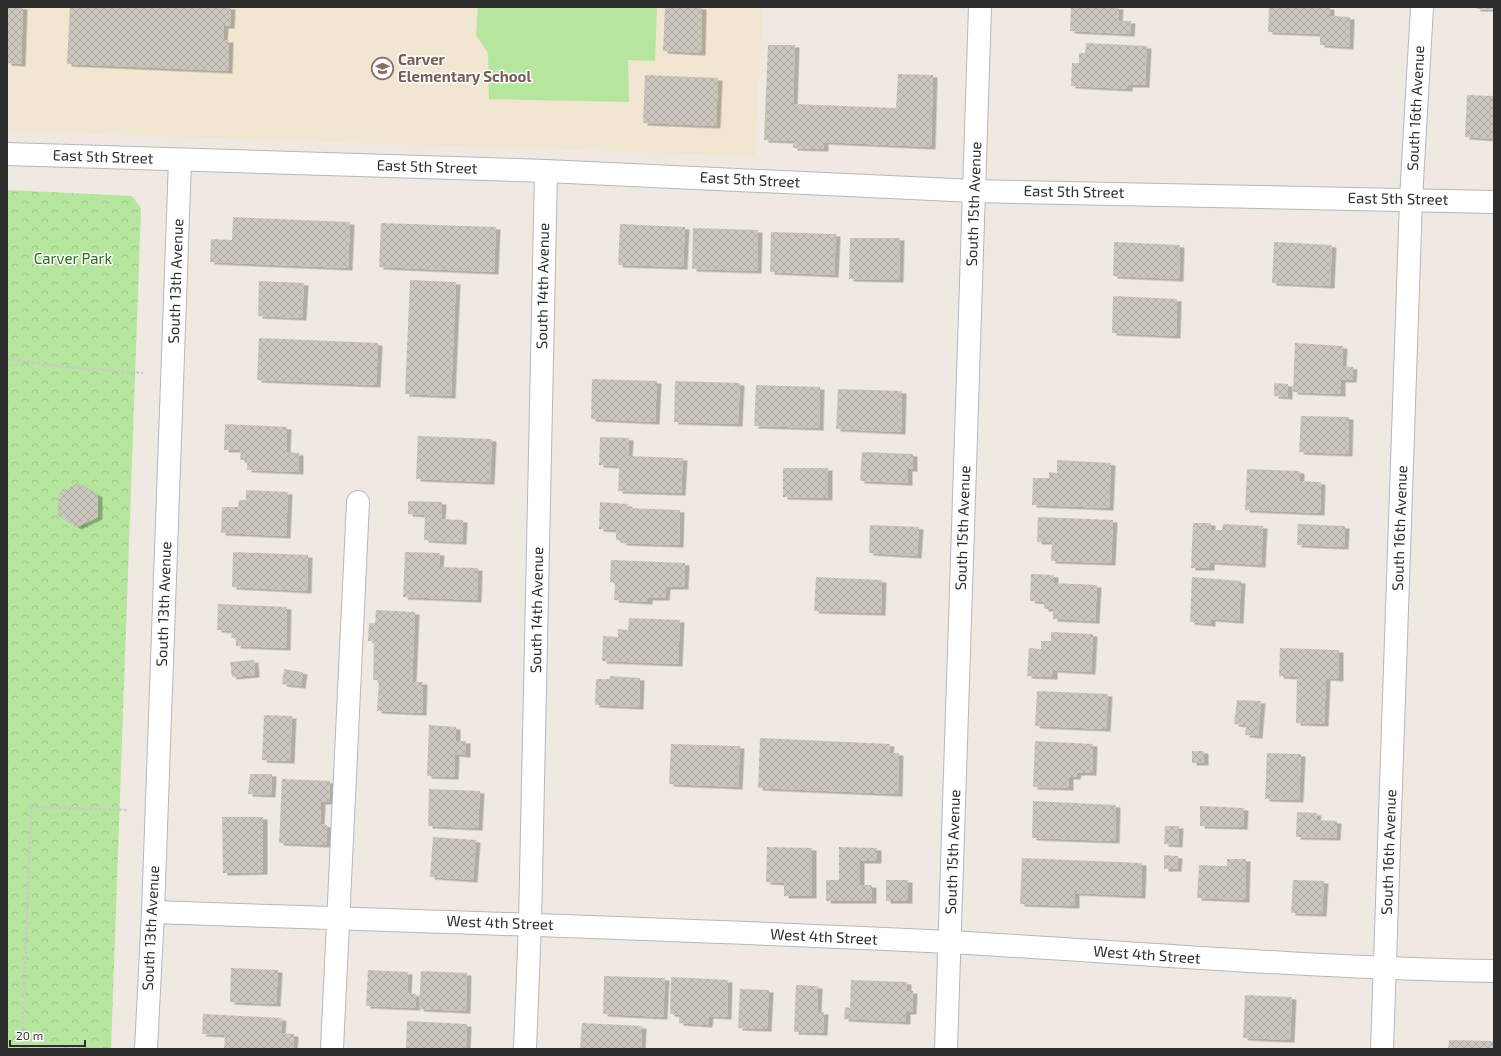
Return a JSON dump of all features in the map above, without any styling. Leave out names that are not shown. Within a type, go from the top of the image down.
[{"type":"street","name":"South 15th Avenue","points":[[946,1049],[980,7]]},
{"type":"street","name":"South 16th Avenue","points":[[1382,1049],[1412,199],[1422,7]]},
{"type":"street","name":"East 5th Street","points":[[7,154],[546,171],[974,190],[1494,202]]},
{"type":"street","name":"South 13th Avenue","points":[[146,1049],[153,912],[180,160]]},
{"type":"street","name":"South 14th Avenue","points":[[525,1049],[530,924],[546,171]]},
{"type":"street","points":[[332,1049],[358,502]]},
{"type":"street","name":"West 4th Street","points":[[153,912],[530,924],[950,942],[1385,969],[1494,971]]},
{"type":"path","points":[[7,360],[143,373]]},
{"type":"path","points":[[100,1049],[22,1048],[31,807],[127,810]]},
{"type":"path","points":[[7,982],[24,983]]},
{"type":"shaded area","name":"Carver Elementary School","points":[[7,7],[763,7],[755,156],[7,131]]},
{"type":"green space","points":[[478,7],[657,7],[655,61],[628,60],[629,102],[489,99],[488,53],[476,35]]},
{"type":"green space","name":"Carver Park","points":[[7,190],[132,196],[141,208],[111,1049],[7,1049]]},
{"type":"building","points":[[7,7],[23,7],[21,64],[7,63]]},
{"type":"building","points":[[70,7],[231,7],[230,26],[224,26],[223,40],[229,40],[228,71],[67,64]]},
{"type":"building","points":[[665,7],[702,7],[701,53],[663,51]]},
{"type":"building","points":[[1071,7],[1119,7],[1118,21],[1131,21],[1130,34],[1070,31]]},
{"type":"building","points":[[1269,7],[1330,7],[1330,16],[1350,17],[1349,47],[1320,45],[1320,34],[1268,32]]},
{"type":"building","points":[[1476,7],[1494,7],[1494,9],[1476,9]]},
{"type":"building","points":[[1086,43],[1147,46],[1145,85],[1128,85],[1128,89],[1071,86],[1072,63],[1079,63],[1079,53],[1085,53]]},
{"type":"building","points":[[768,45],[795,45],[793,104],[896,108],[898,74],[933,75],[931,147],[824,142],[824,149],[793,148],[793,141],[764,140]]},
{"type":"building","points":[[645,75],[718,78],[716,126],[643,123]]},
{"type":"building","points":[[1467,95],[1494,96],[1494,139],[1465,137]]},
{"type":"building","points":[[233,217],[350,222],[348,268],[210,262],[211,239],[232,240]]},
{"type":"building","points":[[381,223],[496,227],[494,272],[379,267]]},
{"type":"building","points":[[620,224],[685,227],[683,267],[618,265]]},
{"type":"building","points":[[693,228],[758,230],[757,271],[692,269]]},
{"type":"building","points":[[771,232],[836,234],[834,275],[770,272]]},
{"type":"building","points":[[850,238],[900,238],[899,280],[849,279]]},
{"type":"building","points":[[1114,242],[1180,245],[1179,279],[1113,276]]},
{"type":"building","points":[[1274,242],[1332,245],[1330,286],[1272,283]]},
{"type":"building","points":[[410,280],[456,282],[451,396],[405,394]]},
{"type":"building","points":[[259,281],[304,283],[302,318],[258,316]]},
{"type":"building","points":[[1113,296],[1177,299],[1176,336],[1112,333]]},
{"type":"building","points":[[259,338],[378,343],[376,385],[257,380]]},
{"type":"building","points":[[1295,343],[1343,346],[1342,366],[1353,367],[1352,380],[1341,380],[1341,394],[1293,392]]},
{"type":"building","points":[[592,379],[657,381],[655,422],[591,419]]},
{"type":"building","points":[[675,381],[740,383],[738,424],[674,422]]},
{"type":"building","points":[[1274,383],[1288,384],[1288,397],[1274,396]]},
{"type":"building","points":[[756,385],[820,387],[819,428],[754,426]]},
{"type":"building","points":[[838,389],[902,391],[901,432],[836,429]]},
{"type":"building","points":[[1301,416],[1349,417],[1348,454],[1299,452]]},
{"type":"building","points":[[225,424],[287,427],[286,452],[299,453],[299,472],[247,470],[247,460],[240,460],[241,450],[224,450]]},
{"type":"building","points":[[418,436],[492,439],[490,482],[416,479]]},
{"type":"building","points":[[600,437],[629,438],[628,456],[683,458],[681,493],[618,491],[619,466],[599,465]]},
{"type":"building","points":[[862,452],[913,454],[913,469],[908,469],[908,483],[860,481]]},
{"type":"building","points":[[1057,460],[1111,463],[1109,508],[1032,505],[1033,478],[1049,478],[1049,472],[1057,473]]},
{"type":"building","points":[[783,468],[828,468],[828,498],[783,497]]},
{"type":"building","points":[[1247,469],[1300,471],[1300,481],[1321,482],[1320,513],[1245,510]]},
{"type":"building","points":[[78,483],[98,495],[98,517],[77,527],[58,515],[59,493]]},
{"type":"building","points":[[246,490],[288,492],[286,536],[221,533],[222,507],[238,507],[239,500],[246,500]]},
{"type":"building","points":[[408,501],[442,502],[441,519],[463,520],[462,542],[424,540],[425,515],[408,514]]},
{"type":"building","points":[[600,502],[628,504],[627,508],[680,510],[679,545],[622,543],[622,541],[616,540],[616,530],[599,529]]},
{"type":"building","points":[[1038,517],[1113,520],[1111,563],[1051,561],[1052,542],[1037,542]]},
{"type":"building","points":[[1193,523],[1211,523],[1211,530],[1222,530],[1223,524],[1263,526],[1261,565],[1210,562],[1210,568],[1191,568]]},
{"type":"building","points":[[1298,524],[1345,526],[1344,547],[1297,545]]},
{"type":"building","points":[[870,525],[919,527],[917,556],[869,553]]},
{"type":"building","points":[[233,552],[308,555],[307,591],[232,587]]},
{"type":"building","points":[[405,552],[440,553],[439,567],[478,568],[477,600],[403,597]]},
{"type":"building","points":[[611,560],[685,563],[684,587],[666,587],[665,598],[648,598],[648,602],[614,600],[615,583],[610,582]]},
{"type":"building","points":[[1031,574],[1054,575],[1054,583],[1097,585],[1095,621],[1053,619],[1053,609],[1044,609],[1044,602],[1030,601]]},
{"type":"building","points":[[816,577],[882,580],[881,613],[814,611]]},
{"type":"building","points":[[1192,577],[1241,581],[1239,621],[1211,619],[1211,624],[1190,622]]},
{"type":"building","points":[[218,604],[287,607],[286,648],[236,646],[236,638],[231,638],[232,631],[217,630]]},
{"type":"building","points":[[376,610],[415,612],[412,682],[423,682],[422,713],[377,711],[379,680],[373,680],[374,641],[368,641],[369,623],[375,623]]},
{"type":"building","points":[[629,618],[680,620],[678,664],[602,661],[603,636],[618,637],[618,629],[628,630]]},
{"type":"building","points":[[1051,632],[1093,634],[1091,672],[1053,670],[1053,677],[1027,676],[1029,648],[1041,649],[1041,641],[1051,641]]},
{"type":"building","points":[[1280,648],[1339,650],[1339,679],[1326,678],[1324,724],[1296,723],[1297,677],[1279,676]]},
{"type":"building","points":[[254,660],[255,675],[232,677],[230,662]]},
{"type":"building","points":[[284,669],[303,672],[301,686],[282,684]]},
{"type":"building","points":[[610,676],[640,678],[639,707],[595,705],[596,679],[610,679]]},
{"type":"building","points":[[1037,691],[1108,694],[1106,729],[1035,726]]},
{"type":"building","points":[[1237,700],[1261,701],[1258,736],[1245,735],[1246,725],[1234,724]]},
{"type":"building","points":[[264,715],[292,716],[290,761],[262,760]]},
{"type":"building","points":[[429,725],[456,727],[456,741],[466,741],[466,755],[455,754],[454,777],[427,776]]},
{"type":"building","points":[[760,738],[890,744],[889,753],[899,753],[898,794],[758,788]]},
{"type":"building","points":[[1035,741],[1093,744],[1092,773],[1077,773],[1076,777],[1069,777],[1069,788],[1033,787]]},
{"type":"building","points":[[671,744],[740,746],[738,787],[669,784]]},
{"type":"building","points":[[1192,751],[1204,751],[1204,763],[1192,763]]},
{"type":"building","points":[[1267,753],[1301,754],[1299,800],[1265,799]]},
{"type":"building","points":[[250,774],[272,774],[271,795],[248,794]]},
{"type":"building","points":[[282,779],[330,781],[329,802],[321,802],[320,824],[327,825],[326,845],[279,843]]},
{"type":"building","points":[[429,789],[480,791],[478,828],[428,826]]},
{"type":"building","points":[[1033,801],[1116,805],[1115,841],[1032,838]]},
{"type":"building","points":[[1200,806],[1244,808],[1243,827],[1200,826]]},
{"type":"building","points":[[1297,812],[1317,813],[1316,820],[1337,821],[1336,838],[1296,837]]},
{"type":"building","points":[[222,817],[263,817],[263,872],[223,873]]},
{"type":"building","points":[[1165,826],[1179,826],[1178,845],[1164,844]]},
{"type":"building","points":[[433,837],[476,840],[473,880],[430,877]]},
{"type":"building","points":[[767,847],[812,848],[812,896],[784,896],[784,883],[766,882]]},
{"type":"building","points":[[839,847],[877,848],[877,861],[860,861],[860,885],[872,885],[872,901],[826,901],[826,880],[839,880]]},
{"type":"building","points":[[1164,855],[1178,856],[1177,869],[1164,869]]},
{"type":"building","points":[[1022,858],[1142,863],[1141,896],[1075,893],[1075,906],[1020,904]]},
{"type":"building","points":[[1227,859],[1246,859],[1245,900],[1197,898],[1199,865],[1227,866]]},
{"type":"building","points":[[886,880],[908,880],[908,901],[886,901]]},
{"type":"building","points":[[1293,880],[1324,881],[1322,914],[1291,913]]},
{"type":"building","points":[[231,968],[278,970],[276,1004],[230,1002]]},
{"type":"building","points":[[368,970],[408,972],[407,993],[416,994],[416,1008],[366,1006]]},
{"type":"building","points":[[421,971],[467,973],[466,1011],[419,1009]]},
{"type":"building","points":[[604,976],[665,978],[663,1017],[603,1014]]},
{"type":"building","points":[[671,977],[728,980],[727,1017],[709,1016],[708,1025],[679,1023],[679,1015],[670,1014]]},
{"type":"building","points":[[851,980],[907,982],[907,991],[913,991],[912,1012],[906,1012],[906,1022],[844,1019],[845,1007],[850,1008]]},
{"type":"building","points":[[796,985],[818,986],[817,1012],[824,1012],[823,1033],[794,1032]]},
{"type":"building","points":[[740,989],[769,990],[767,1029],[738,1028]]},
{"type":"building","points":[[1245,995],[1292,997],[1290,1040],[1243,1038]]},
{"type":"building","points":[[203,1014],[282,1018],[281,1033],[294,1034],[293,1049],[224,1049],[225,1035],[202,1034]]},
{"type":"building","points":[[407,1021],[467,1024],[466,1049],[406,1048]]},
{"type":"building","points":[[582,1023],[642,1026],[641,1049],[580,1049]]},
{"type":"building","points":[[1449,1040],[1494,1041],[1494,1049],[1448,1049]]},
{"type":"place","name":"Carver Elementary School","points":[[383,69]]}]
